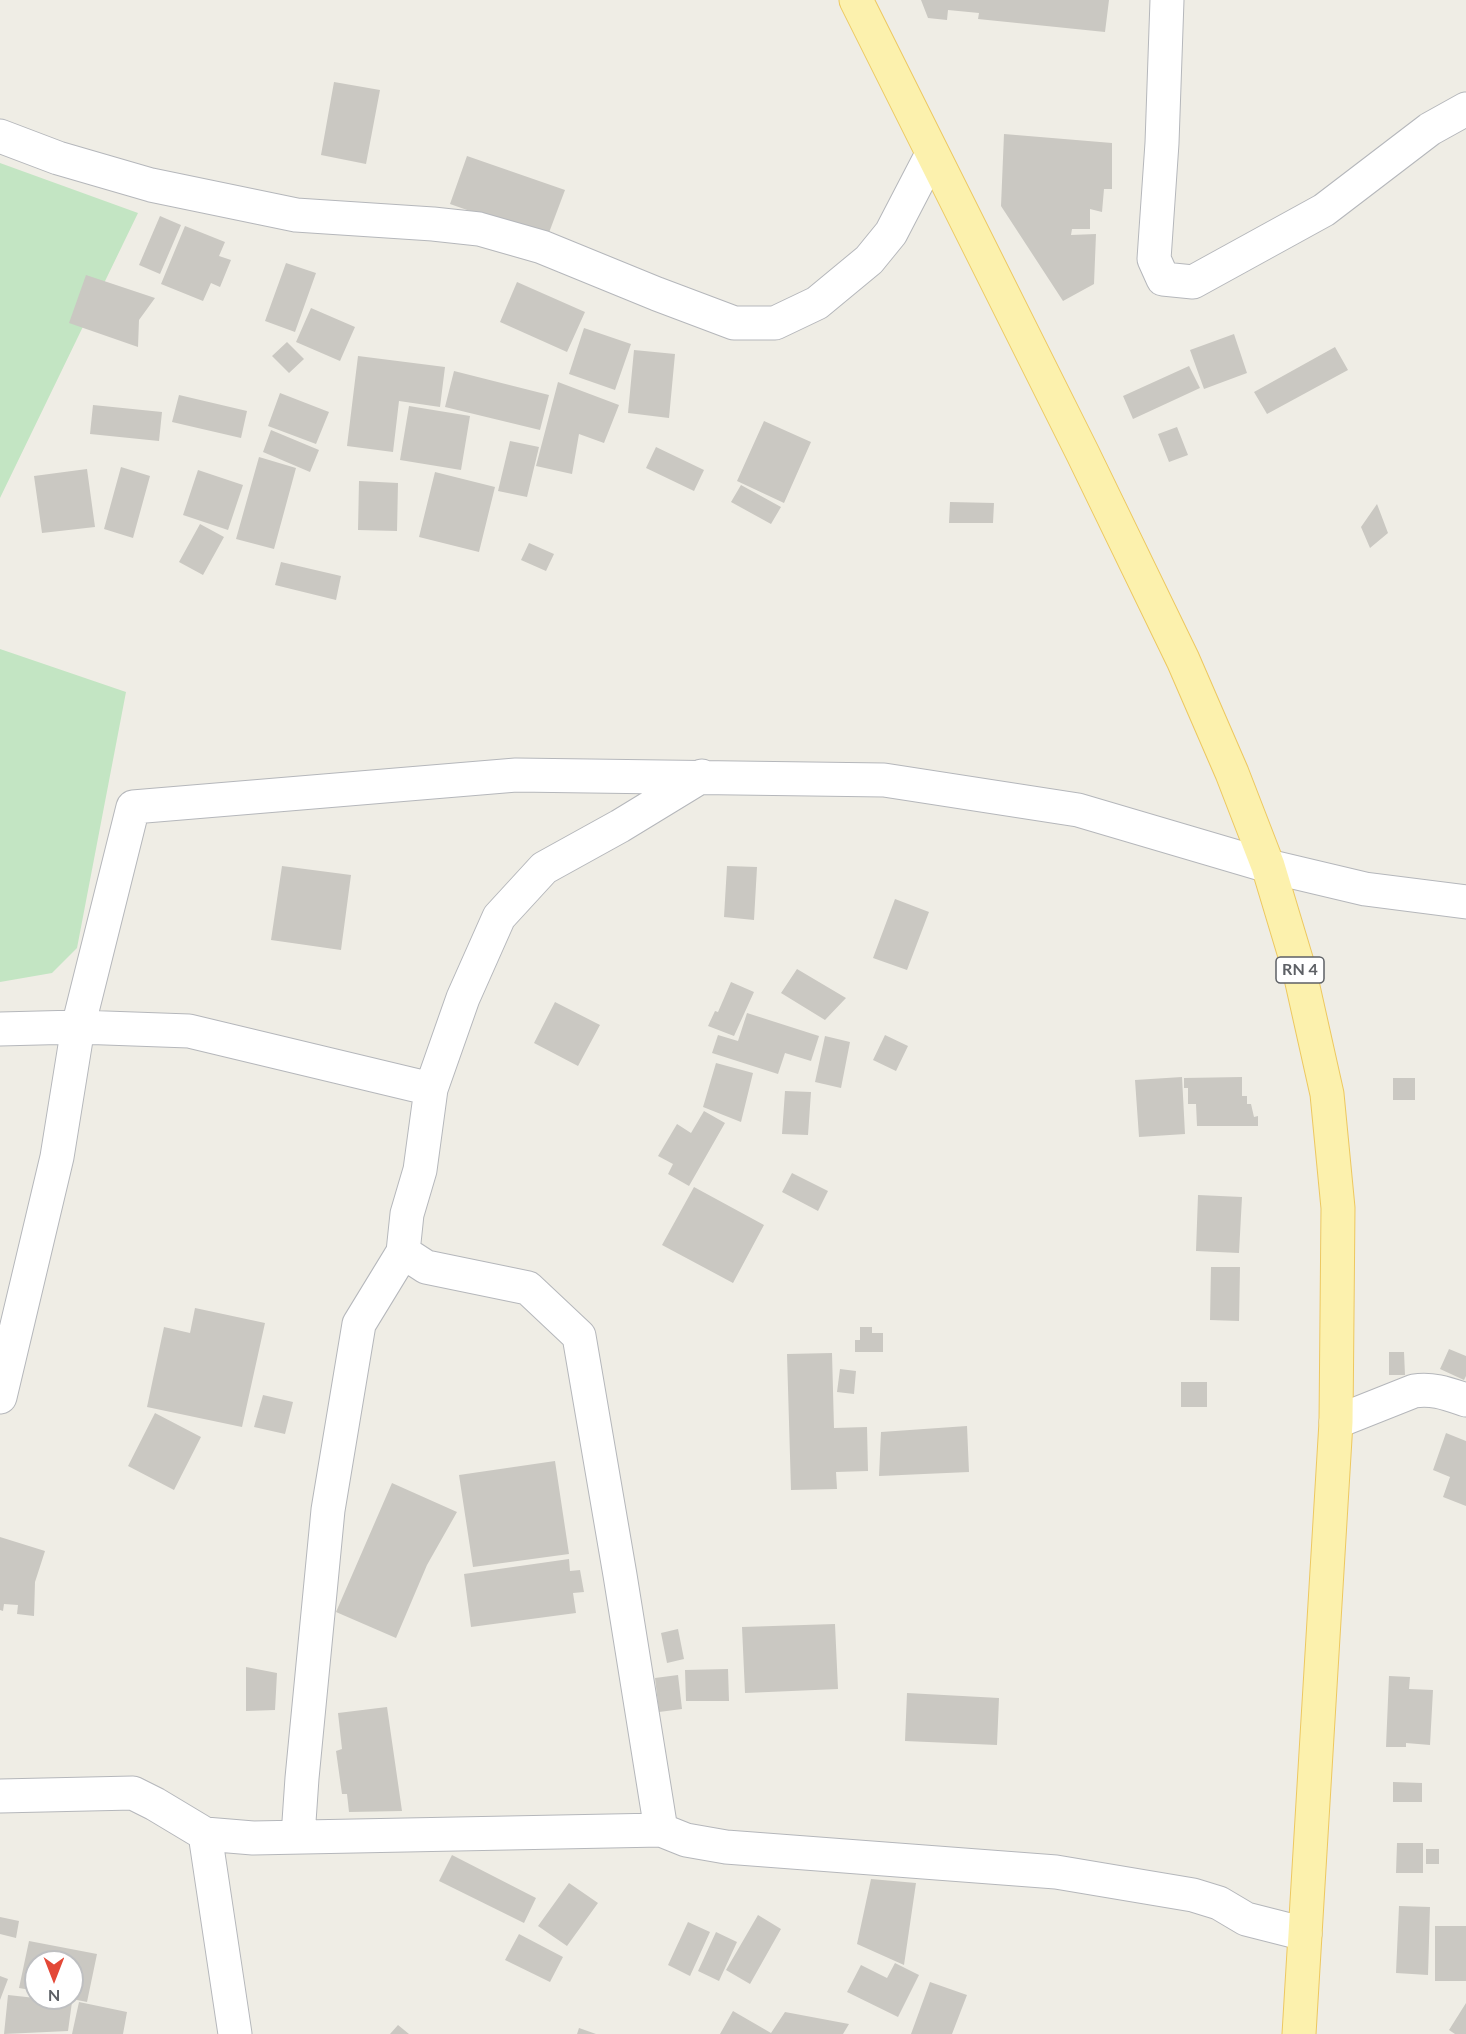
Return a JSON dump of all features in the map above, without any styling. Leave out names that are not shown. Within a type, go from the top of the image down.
[{"type":"main road","name":"RN 4","points":[[856,0],[1083,454],[1183,660],[1232,773],[1268,866],[1299,969],[1327,1094],[1338,1208],[1336,1422],[1299,2034]]},
{"type":"street","points":[[1167,0],[1162,142],[1154,259],[1163,279],[1193,282],[1324,210],[1430,129],[1466,109]]},
{"type":"street","points":[[0,136],[58,158],[151,184],[296,215],[479,229],[542,247],[734,323],[774,323],[816,303],[869,260],[891,233],[932,154]]},
{"type":"street","points":[[0,1397],[57,1157],[78,1027],[133,807],[516,775],[884,780],[1078,810],[1268,866],[1365,889],[1466,903]]},
{"type":"street","points":[[298,1836],[328,1510],[359,1324],[403,1252],[407,1214],[420,1170],[430,1089],[463,998],[499,917],[544,868],[620,826],[702,776]]},
{"type":"street","points":[[0,1029],[78,1027],[189,1031],[430,1089]]},
{"type":"street","points":[[403,1252],[426,1267],[528,1288],[579,1336],[661,1830]]},
{"type":"street","points":[[1336,1422],[1414,1391],[1427,1389],[1466,1400]]},
{"type":"street","points":[[0,1796],[132,1793],[205,1834],[253,1838],[661,1830],[687,1840],[726,1847],[1067,1874],[1193,1895],[1219,1903],[1246,1919],[1305,1934]]},
{"type":"street","points":[[205,1834],[235,2034]]},
{"type":"green space","points":[[0,163],[138,213],[0,498]]},
{"type":"green space","points":[[0,649],[126,692],[77,948],[52,973],[0,982]]},
{"type":"building","points":[[921,0],[1109,0],[1105,32],[978,19],[979,13],[948,10],[947,20],[928,18]]},
{"type":"building","points":[[334,82],[380,90],[366,164],[321,155]]},
{"type":"building","points":[[1004,134],[1112,143],[1112,189],[1104,189],[1102,212],[1090,209],[1090,229],[1072,229],[1071,235],[1096,234],[1094,284],[1063,301],[1001,206]]},
{"type":"building","points":[[467,156],[565,190],[547,238],[450,204]]},
{"type":"building","points":[[160,216],[181,225],[160,274],[139,265]]},
{"type":"building","points":[[185,226],[225,242],[219,256],[231,260],[220,287],[211,283],[203,301],[161,284]]},
{"type":"building","points":[[286,263],[316,273],[295,332],[265,321]]},
{"type":"building","points":[[86,275],[155,298],[139,320],[138,347],[69,323]]},
{"type":"building","points":[[517,282],[585,312],[567,352],[500,322]]},
{"type":"building","points":[[311,308],[355,327],[340,361],[296,342]]},
{"type":"building","points":[[584,328],[631,344],[615,390],[569,374]]},
{"type":"building","points":[[1234,334],[1247,373],[1204,389],[1190,350]]},
{"type":"building","points":[[287,342],[304,359],[289,373],[272,356]]},
{"type":"building","points":[[1335,347],[1348,370],[1267,414],[1254,392]]},
{"type":"building","points":[[634,350],[675,354],[669,418],[628,413]]},
{"type":"building","points":[[358,356],[445,367],[440,407],[399,401],[393,452],[347,446]]},
{"type":"building","points":[[1189,366],[1200,388],[1133,419],[1123,396]]},
{"type":"building","points":[[454,371],[549,395],[540,430],[445,407]]},
{"type":"building","points":[[558,382],[619,405],[604,443],[579,434],[572,474],[536,466]]},
{"type":"building","points":[[280,393],[329,412],[316,444],[268,426]]},
{"type":"building","points":[[179,395],[247,411],[241,438],[172,422]]},
{"type":"building","points":[[93,405],[162,412],[159,441],[90,434]]},
{"type":"building","points":[[409,406],[470,416],[461,470],[400,460]]},
{"type":"building","points":[[764,421],[811,442],[784,503],[737,481]]},
{"type":"building","points":[[1177,427],[1188,455],[1169,462],[1158,434]]},
{"type":"building","points":[[271,430],[319,450],[310,472],[263,452]]},
{"type":"building","points":[[510,441],[539,447],[527,497],[498,491]]},
{"type":"building","points":[[656,447],[704,470],[694,491],[646,468]]},
{"type":"building","points":[[259,457],[296,468],[274,549],[236,539]]},
{"type":"building","points":[[121,467],[150,476],[133,538],[104,529]]},
{"type":"building","points":[[87,469],[95,527],[42,533],[34,476]]},
{"type":"building","points":[[198,470],[243,485],[228,530],[183,515]]},
{"type":"building","points":[[435,472],[495,487],[479,552],[419,537]]},
{"type":"building","points":[[359,481],[398,483],[397,531],[358,530]]},
{"type":"building","points":[[741,485],[781,507],[771,524],[731,502]]},
{"type":"building","points":[[950,502],[994,503],[993,523],[949,523]]},
{"type":"building","points":[[1377,504],[1388,533],[1370,548],[1361,527]]},
{"type":"building","points":[[200,524],[224,537],[203,575],[179,562]]},
{"type":"building","points":[[529,543],[554,554],[546,571],[521,560]]},
{"type":"building","points":[[281,562],[341,576],[336,600],[275,585]]},
{"type":"building","points":[[282,866],[351,875],[341,950],[271,940]]},
{"type":"building","points":[[727,866],[757,867],[754,920],[724,917]]},
{"type":"building","points":[[895,899],[929,912],[907,970],[873,958]]},
{"type":"building","points":[[797,969],[846,998],[825,1020],[781,993]]},
{"type":"building","points":[[731,982],[754,992],[734,1036],[708,1026],[715,1011],[718,1012]]},
{"type":"building","points":[[555,1002],[600,1025],[578,1066],[534,1043]]},
{"type":"building","points":[[747,1013],[819,1036],[811,1061],[785,1053],[778,1074],[712,1053],[718,1035],[738,1041]]},
{"type":"building","points":[[885,1035],[908,1046],[896,1071],[873,1060]]},
{"type":"building","points":[[825,1036],[850,1042],[841,1088],[815,1082]]},
{"type":"building","points":[[716,1063],[753,1073],[741,1122],[703,1107]]},
{"type":"building","points":[[1182,1077],[1185,1134],[1139,1137],[1135,1080]]},
{"type":"building","points":[[1242,1077],[1242,1096],[1247,1096],[1247,1104],[1251,1104],[1254,1117],[1258,1116],[1258,1126],[1197,1126],[1196,1104],[1188,1104],[1188,1088],[1184,1088],[1184,1078]]},
{"type":"building","points":[[1393,1078],[1415,1078],[1415,1100],[1393,1100]]},
{"type":"building","points":[[785,1091],[811,1092],[808,1135],[782,1134]]},
{"type":"building","points":[[704,1111],[725,1123],[689,1186],[668,1174],[673,1164],[658,1156],[677,1124],[691,1133]]},
{"type":"building","points":[[792,1173],[828,1191],[818,1211],[782,1192]]},
{"type":"building","points":[[694,1187],[764,1225],[733,1283],[662,1245]]},
{"type":"building","points":[[1198,1195],[1242,1197],[1239,1253],[1196,1251]]},
{"type":"building","points":[[1211,1267],[1240,1267],[1239,1321],[1210,1320]]},
{"type":"building","points":[[195,1308],[265,1323],[242,1427],[147,1407],[164,1327],[190,1333]]},
{"type":"building","points":[[860,1327],[872,1327],[872,1333],[883,1333],[883,1352],[855,1352],[855,1340],[860,1340]]},
{"type":"building","points":[[1449,1349],[1466,1356],[1464,1380],[1440,1369]]},
{"type":"building","points":[[1389,1352],[1404,1352],[1405,1375],[1389,1375]]},
{"type":"building","points":[[832,1353],[834,1428],[867,1427],[868,1471],[836,1472],[837,1489],[791,1490],[787,1354]]},
{"type":"building","points":[[840,1369],[856,1371],[854,1394],[837,1392]]},
{"type":"building","points":[[1181,1382],[1207,1382],[1207,1407],[1181,1407]]},
{"type":"building","points":[[263,1395],[293,1402],[285,1434],[254,1427]]},
{"type":"building","points":[[155,1413],[201,1437],[174,1490],[128,1466]]},
{"type":"building","points":[[967,1426],[969,1472],[879,1476],[881,1432]]},
{"type":"building","points":[[1446,1433],[1466,1441],[1466,1506],[1443,1497],[1450,1477],[1433,1470]]},
{"type":"building","points":[[555,1461],[569,1554],[473,1567],[459,1475]]},
{"type":"building","points":[[392,1483],[457,1512],[427,1565],[396,1638],[336,1612]]},
{"type":"building","points":[[0,1537],[45,1551],[35,1582],[34,1616],[17,1614],[18,1605],[4,1604],[3,1611],[0,1610]]},
{"type":"building","points":[[569,1559],[570,1571],[580,1570],[584,1592],[573,1593],[576,1613],[471,1627],[464,1574]]},
{"type":"building","points":[[835,1624],[838,1689],[745,1693],[742,1627]]},
{"type":"building","points":[[678,1629],[684,1659],[667,1663],[661,1633]]},
{"type":"building","points":[[246,1667],[277,1673],[275,1710],[246,1711]]},
{"type":"building","points":[[728,1669],[729,1701],[686,1701],[685,1670]]},
{"type":"building","points":[[678,1675],[682,1709],[659,1712],[655,1678]]},
{"type":"building","points":[[1389,1676],[1410,1677],[1409,1689],[1433,1690],[1430,1745],[1406,1743],[1406,1747],[1386,1747]]},
{"type":"building","points":[[907,1693],[999,1698],[997,1745],[905,1741]]},
{"type":"building","points":[[387,1707],[402,1811],[349,1812],[347,1794],[342,1794],[336,1751],[342,1749],[338,1713]]},
{"type":"building","points":[[1393,1782],[1422,1783],[1422,1802],[1393,1802]]},
{"type":"building","points":[[1397,1843],[1423,1843],[1423,1873],[1396,1873]]},
{"type":"building","points":[[1426,1849],[1439,1849],[1439,1864],[1426,1864]]},
{"type":"building","points":[[452,1855],[536,1898],[524,1923],[439,1881]]},
{"type":"building","points":[[871,1879],[916,1883],[904,1965],[857,1944]]},
{"type":"building","points":[[569,1883],[598,1903],[567,1946],[538,1926]]},
{"type":"building","points":[[1399,1906],[1430,1907],[1428,1975],[1396,1973]]},
{"type":"building","points":[[758,1915],[781,1929],[750,1984],[726,1970]]},
{"type":"building","points":[[0,1917],[19,1921],[16,1938],[0,1934]]},
{"type":"building","points":[[688,1922],[710,1932],[690,1976],[668,1965]]},
{"type":"building","points":[[1435,1926],[1466,1926],[1466,1981],[1435,1981]]},
{"type":"building","points":[[716,1932],[737,1942],[719,1981],[698,1971]]},
{"type":"building","points":[[519,1934],[563,1957],[550,1982],[505,1960]]},
{"type":"building","points":[[29,1941],[76,1950],[27,1950]]},
{"type":"building","points":[[84,1952],[97,1954],[87,2002],[84,2001]]},
{"type":"building","points":[[895,1963],[919,1975],[898,2017],[847,1992],[861,1965],[887,1978]]},
{"type":"building","points":[[24,1964],[24,1989],[19,1988]]},
{"type":"building","points":[[0,1976],[8,1979],[0,2000]]},
{"type":"building","points":[[930,1982],[967,1995],[952,2034],[911,2034]]},
{"type":"building","points":[[8,1995],[24,1997],[24,2010],[71,2010],[68,2031],[4,2034]]},
{"type":"building","points":[[84,2003],[127,2012],[123,2034],[72,2034],[77,2010],[84,2010]]},
{"type":"building","points":[[1466,2003],[1466,2034],[1455,2034],[1449,2030]]},
{"type":"building","points":[[733,2011],[771,2033],[785,2012],[849,2024],[843,2034],[720,2034]]},
{"type":"building","points":[[398,2025],[409,2034],[390,2034]]},
{"type":"building","points":[[579,2028],[596,2034],[577,2034]]}]
